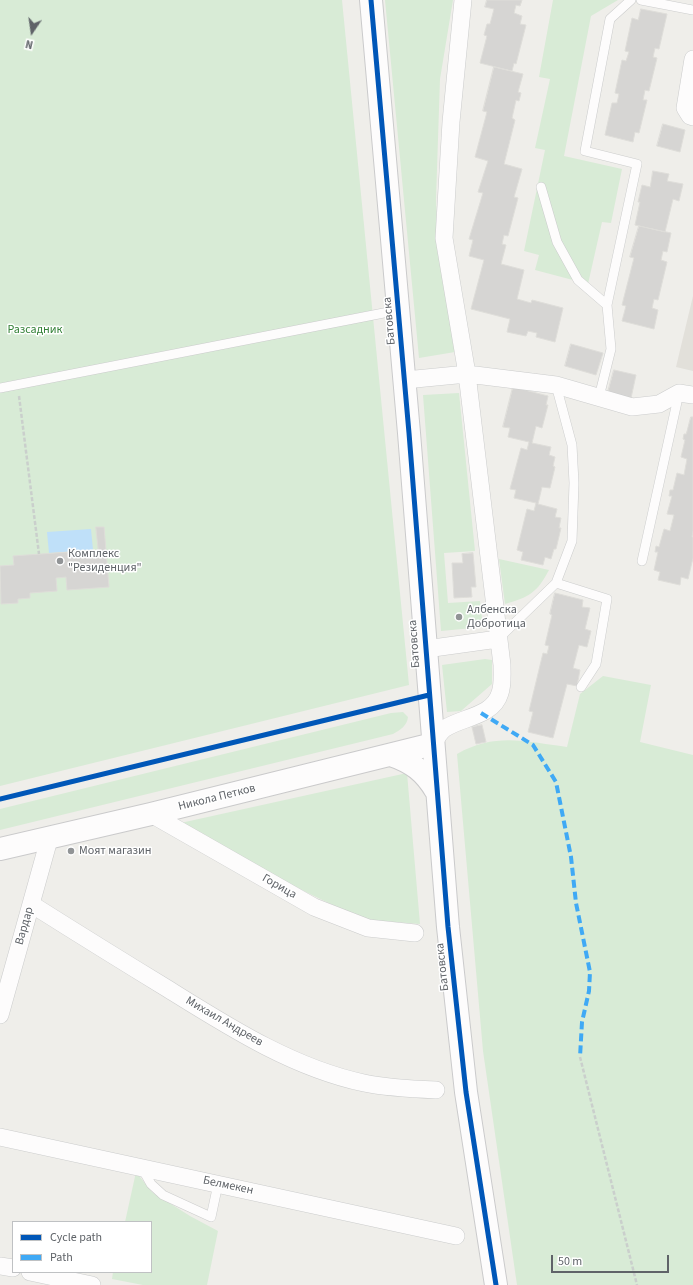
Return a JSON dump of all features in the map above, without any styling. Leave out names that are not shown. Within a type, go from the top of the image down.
[{"type":"street","name":"Батовска","points":[[371,0],[405,380],[436,791],[448,927],[466,1092],[496,1285]]},
{"type":"street","points":[[433,744],[443,729],[460,720],[481,713],[492,705],[500,694],[502,665],[467,374],[444,238],[451,122],[464,0]]},
{"type":"street","points":[[693,59],[685,108],[690,116],[693,117]]},
{"type":"street","points":[[405,380],[467,374],[556,385],[632,407],[659,404],[686,394]]},
{"type":"street","points":[[426,649],[498,639]]},
{"type":"street","name":"Никола Петков","points":[[0,849],[50,836],[151,814],[433,744]]},
{"type":"street","points":[[391,755],[405,760],[418,768],[429,778],[436,791]]},
{"type":"street","name":"Горица","points":[[151,814],[314,907],[368,928],[415,933]]},
{"type":"street","name":"Вардар","points":[[0,1015],[50,836]]},
{"type":"street","name":"Михаил Андреев","points":[[31,904],[230,1028],[277,1051],[319,1069],[364,1083],[436,1090]]},
{"type":"street","name":"Белмекен","points":[[0,1137],[456,1236]]},
{"type":"street","points":[[0,1266],[12,1268]]},
{"type":"street","points":[[35,1273],[92,1285]]},
{"type":"lane","points":[[599,397],[611,349],[608,305],[638,164],[585,151],[610,19],[631,0]]},
{"type":"lane","points":[[641,0],[693,10]]},
{"type":"lane","points":[[541,187],[557,242],[578,280],[608,305]]},
{"type":"lane","points":[[0,388],[399,310]]},
{"type":"lane","points":[[498,639],[556,583],[572,541],[574,483],[572,445],[556,385]]},
{"type":"lane","points":[[642,561],[686,394]]},
{"type":"lane","points":[[556,583],[607,599],[596,664],[581,687]]},
{"type":"lane","points":[[142,1168],[151,1184],[163,1195],[202,1214],[212,1217],[218,1184]]},
{"type":"path","points":[[17,384],[39,554]]},
{"type":"path","points":[[580,1057],[636,1285]]},
{"type":"shaded area","points":[[693,296],[693,371],[676,367]]},
{"type":"green space","name":"Разсадник","points":[[0,0],[342,0],[409,685],[0,786]]},
{"type":"green space","points":[[385,0],[453,0],[440,79],[436,199],[438,251],[455,352],[419,358]]},
{"type":"green space","points":[[553,0],[618,0],[591,16],[564,156],[622,169],[611,223],[602,222],[588,284],[535,270],[539,255],[524,251],[545,150],[535,148],[550,79],[539,77]]},
{"type":"green space","points":[[459,393],[475,551],[444,553],[448,603],[480,601],[483,627],[441,631],[423,395]]},
{"type":"green space","points":[[499,559],[549,570],[545,578],[532,593],[505,604]]},
{"type":"green space","points":[[485,659],[492,660],[492,684],[461,711],[447,712],[442,665]]},
{"type":"green space","points":[[603,676],[651,685],[640,742],[693,755],[693,1285],[517,1285],[483,1051],[457,754],[471,747],[485,743],[511,740],[567,747],[580,694]]},
{"type":"green space","points":[[403,712],[408,717],[406,723],[401,729],[393,734],[0,830],[0,809],[391,713]]},
{"type":"green space","points":[[407,773],[420,924],[369,920],[349,913],[275,877],[176,824]]},
{"type":"green space","points":[[136,1172],[152,1192],[190,1216],[218,1231],[207,1285],[143,1285],[112,1279],[113,1273],[152,1273],[152,1221],[125,1221]]},
{"type":"water","points":[[91,529],[93,550],[49,553],[47,532]]},
{"type":"building","points":[[487,0],[522,0],[520,6],[516,5],[514,13],[522,16],[520,24],[526,25],[516,64],[514,63],[512,71],[480,63],[487,36],[484,35],[487,24],[490,24],[494,9],[485,7]]},
{"type":"building","points":[[641,9],[667,14],[659,49],[655,48],[653,57],[657,58],[649,91],[645,90],[643,100],[647,100],[639,133],[635,132],[633,142],[605,135],[612,103],[617,103],[619,94],[615,93],[622,60],[626,61],[629,52],[625,51],[632,18],[638,20]]},
{"type":"building","points":[[494,67],[523,74],[518,92],[521,93],[519,101],[516,100],[512,118],[515,120],[504,164],[522,169],[514,197],[518,198],[508,236],[504,235],[502,244],[506,245],[501,264],[524,270],[517,299],[531,303],[532,300],[563,308],[555,342],[536,337],[537,333],[528,331],[526,336],[507,332],[510,319],[471,309],[484,260],[469,256],[473,240],[469,239],[483,193],[478,192],[488,161],[475,157],[487,112],[483,111]]},
{"type":"building","points":[[663,124],[685,130],[680,152],[657,146]]},
{"type":"building","points":[[653,171],[669,174],[667,181],[683,184],[679,201],[673,199],[665,232],[635,225],[642,185],[650,187]]},
{"type":"building","points":[[639,226],[671,233],[667,252],[663,251],[661,260],[667,262],[658,300],[654,299],[652,308],[658,310],[654,329],[622,321],[626,306],[622,305],[634,258],[630,257]]},
{"type":"building","points":[[571,344],[603,353],[596,375],[565,366]]},
{"type":"building","points":[[614,370],[636,375],[631,398],[608,392]]},
{"type":"building","points":[[513,387],[548,396],[546,405],[548,405],[542,428],[536,426],[532,443],[551,447],[549,455],[555,457],[553,466],[555,467],[550,488],[542,487],[538,504],[557,509],[555,517],[561,518],[559,528],[561,528],[556,549],[554,549],[551,559],[545,557],[543,565],[521,560],[523,552],[517,550],[527,509],[534,511],[536,503],[514,498],[516,490],[510,489],[521,448],[527,450],[529,442],[508,437],[510,428],[503,427]]},
{"type":"building","points":[[691,417],[693,417],[693,558],[688,579],[681,577],[680,585],[658,580],[660,572],[654,570],[658,552],[655,552],[656,546],[659,547],[664,529],[670,531],[674,515],[667,514],[672,496],[669,496],[670,490],[673,490],[677,473],[684,475],[687,459],[681,457],[685,440],[683,439]]},
{"type":"building","name":"Комплекс \"Резиденция\"","points":[[96,527],[104,527],[109,587],[67,590],[66,577],[56,578],[57,591],[30,593],[30,598],[18,599],[18,603],[1,604],[0,566],[14,565],[13,556],[98,550]]},
{"type":"building","points":[[473,553],[476,587],[471,587],[472,597],[454,598],[452,563],[463,563],[462,554]]},
{"type":"building","points":[[555,593],[583,600],[582,607],[590,608],[585,629],[591,631],[587,647],[579,645],[573,668],[580,670],[577,686],[567,684],[553,738],[528,732],[533,712],[529,711],[543,653],[547,654],[549,646],[545,645],[552,615],[550,614]]},
{"type":"building","points":[[482,725],[486,742],[476,744],[472,727]]},
{"type":"marked path","points":[[481,713],[533,745],[556,782],[571,857],[576,903],[590,972],[589,991],[582,1022],[580,1057]]},
{"type":"cycle path","points":[[371,0],[409,433],[448,927],[466,1092],[496,1285]]},
{"type":"cycle path","points":[[0,799],[429,695]]},
{"type":"place","name":"Комплекс \"Резиденция\"","points":[[60,561]]},
{"type":"place","name":"Албенска Добротица","points":[[459,617]]},
{"type":"place","name":"Моят магазин","points":[[71,851]]}]
